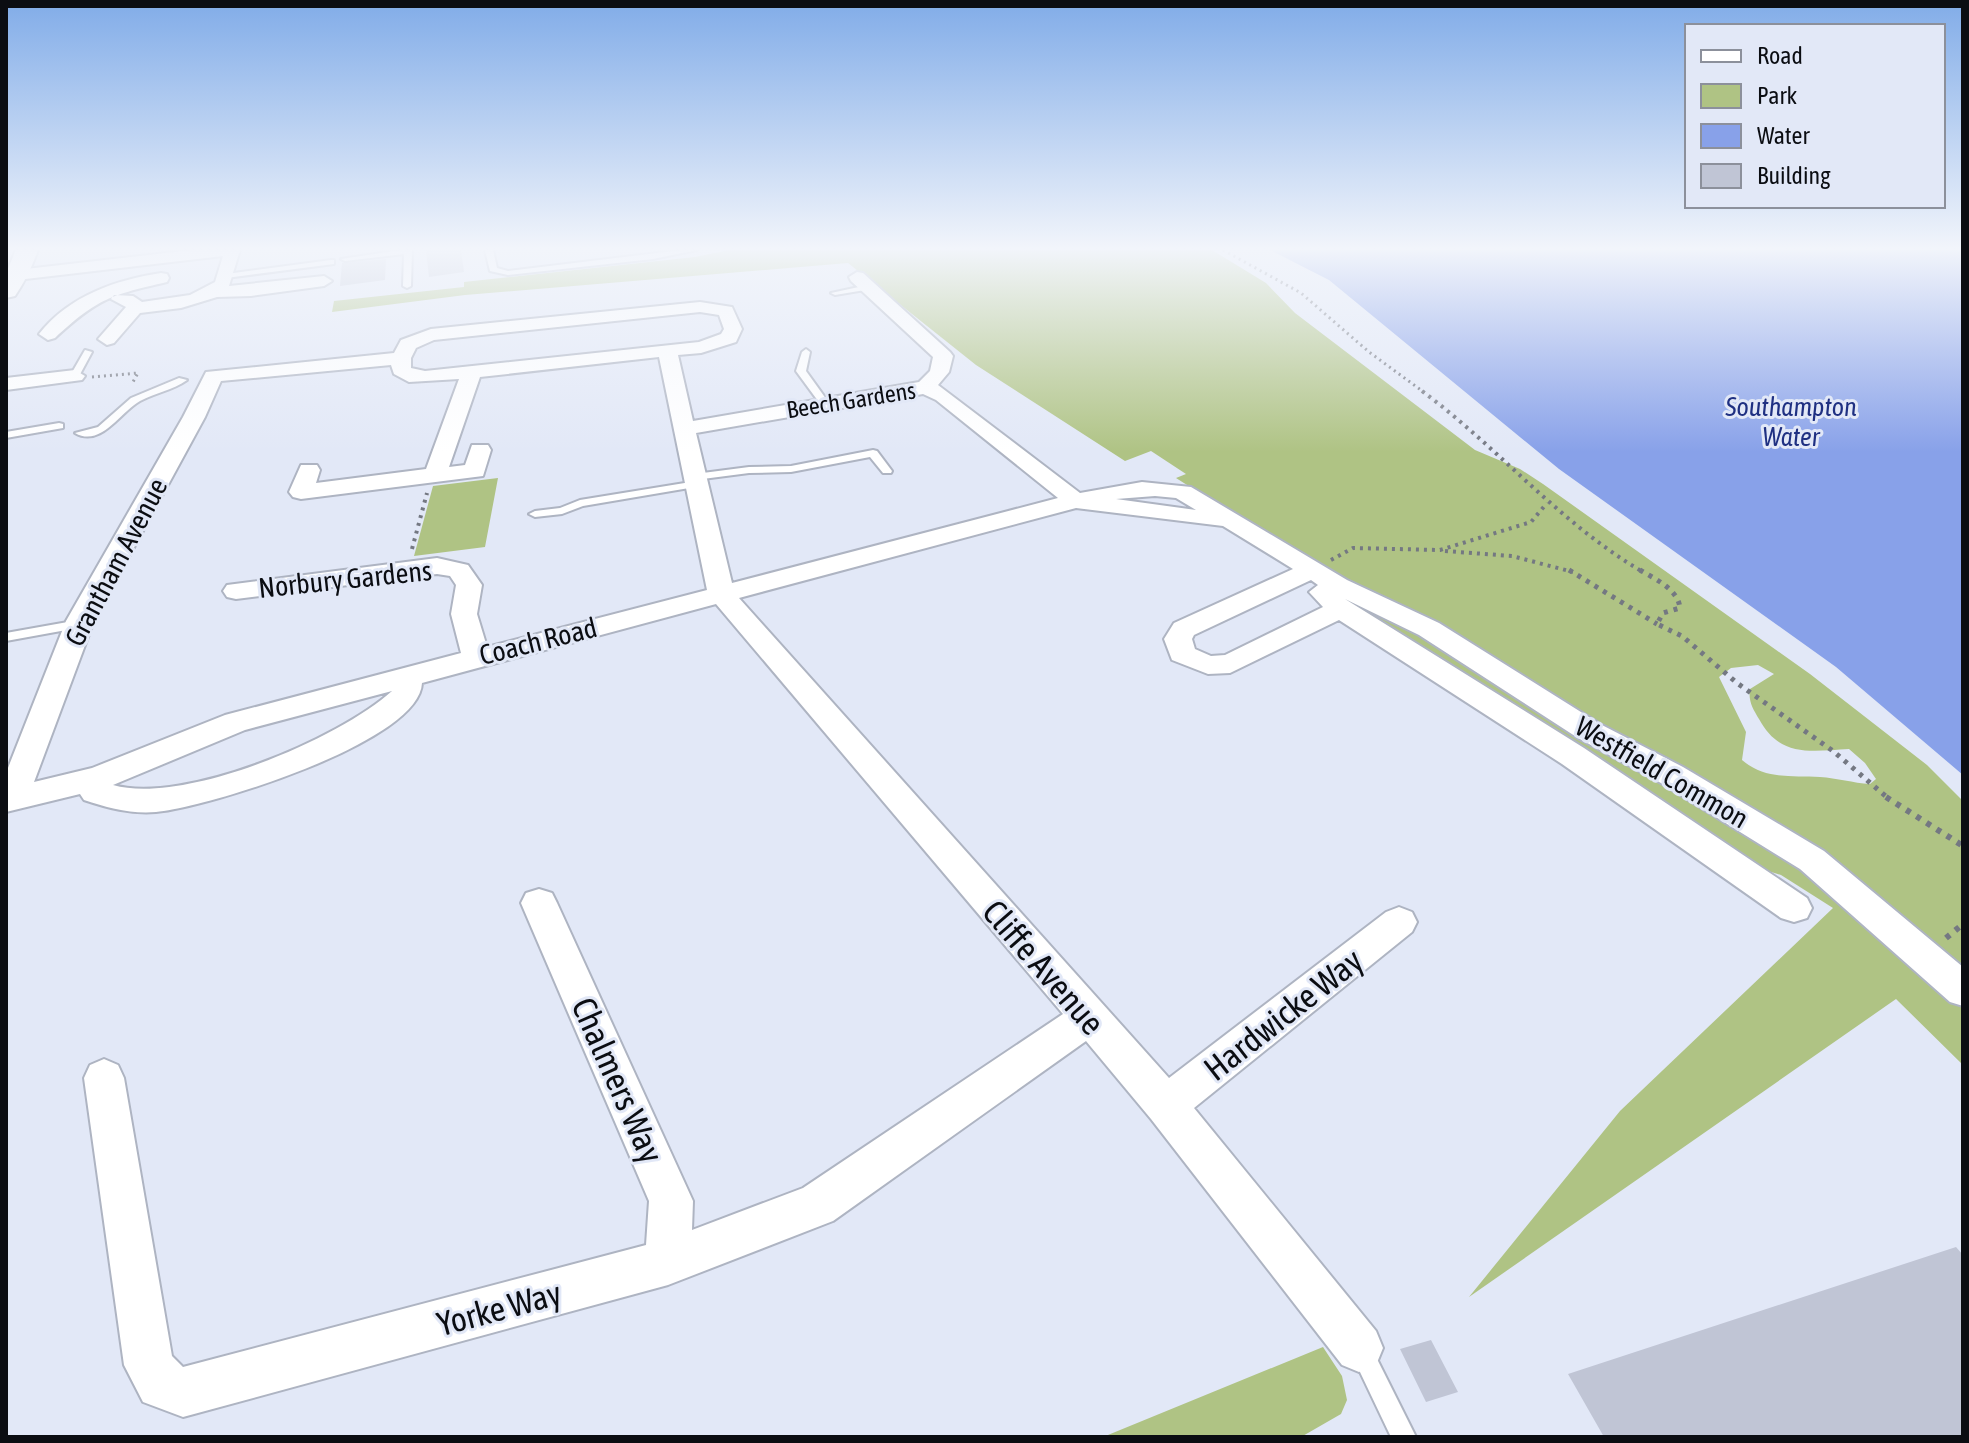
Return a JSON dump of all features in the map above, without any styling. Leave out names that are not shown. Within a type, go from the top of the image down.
[{"type":"street","points":[[48,334],[66,317]]},
{"type":"street","points":[[107,339],[127,317]]},
{"type":"street","points":[[599,317],[437,334],[410,343],[401,358],[401,370],[409,376],[472,372],[667,351],[725,340],[733,331],[730,317]]},
{"type":"street","points":[[901,317],[943,356],[939,372],[926,387]]},
{"type":"street","points":[[667,351],[721,594]]},
{"type":"street","points":[[182,380],[401,358]]},
{"type":"street","points":[[433,475],[472,372]]},
{"type":"street","points":[[6,384],[51,384],[75,376]]},
{"type":"street","name":"Grantham Avenue","points":[[9,799],[79,624],[194,417],[213,376]]},
{"type":"street","name":"Beech Gardens","points":[[684,429],[926,387],[943,396],[1076,501]]},
{"type":"street","points":[[309,470],[301,492],[475,471],[480,450]]},
{"type":"street","name":"Coach Road","points":[[9,799],[99,778],[236,722],[476,657],[1076,501],[1135,488],[1159,487],[1183,492]]},
{"type":"street","name":"Westfield Common","points":[[1183,492],[1330,588],[1794,908]]},
{"type":"street","name":"Coach Road","points":[[1076,501],[1232,522]]},
{"type":"street","name":"Norbury Gardens","points":[[236,591],[437,566],[459,570],[469,585],[464,614],[476,657]]},
{"type":"street","points":[[1330,588],[1230,664],[1208,665],[1182,654],[1178,639],[1184,629],[1330,588]]},
{"type":"street","name":"Westfield Common","points":[[1330,588],[1429,629],[1589,731],[1672,775],[1812,860],[1963,990]]},
{"type":"street","name":"Cliffe Avenue","points":[[721,594],[1166,1105],[1359,1348]]},
{"type":"street","points":[[99,778],[95,792],[108,799],[154,799],[204,792],[262,775],[372,723],[407,693],[408,675]]},
{"type":"street","name":"Chalmers Way","points":[[539,903],[671,1201],[668,1262]]},
{"type":"street","name":"Hardwicke Way","points":[[1166,1105],[1399,922]]},
{"type":"street","name":"Yorke Way","points":[[104,1078],[149,1365],[155,1378],[169,1389],[183,1392],[668,1262],[817,1205],[1088,1018]]},
{"type":"lane","points":[[75,376],[88,352]]},
{"type":"lane","points":[[806,352],[801,371],[824,403]]},
{"type":"lane","points":[[80,433],[101,430],[134,400],[182,380]]},
{"type":"lane","points":[[6,435],[59,426]]},
{"type":"lane","points":[[535,514],[562,511],[580,503],[749,470],[791,469],[873,453],[887,471]]},
{"type":"lane","points":[[6,637],[79,624]]},
{"type":"lane","points":[[1359,1348],[1404,1437]]},
{"type":"path","points":[[1328,317],[1358,344],[1456,416],[1547,503],[1629,564],[1665,585],[1679,600],[1680,608],[1663,613],[1657,624]]},
{"type":"path","points":[[75,376],[138,373],[132,384]]},
{"type":"path","points":[[407,569],[433,475]]},
{"type":"path","points":[[1440,550],[1531,522],[1547,503]]},
{"type":"path","points":[[1330,588],[1353,548],[1512,556],[1569,570],[1682,636],[1737,683],[1833,751],[1887,797],[1963,846]]},
{"type":"green space","points":[[916,317],[1301,317],[1475,450],[1520,469],[1543,484],[1810,674],[1927,765],[1963,801],[1963,1065],[1896,999],[1469,1297],[1620,1111],[1833,908],[1781,875],[1733,860],[1347,608],[1236,516],[1176,478],[1186,474],[1151,451],[1125,461],[976,365]],"holes":[[[1758,665],[1774,674],[1750,689],[1757,715],[1767,732],[1777,740],[1787,746],[1809,751],[1849,749],[1865,763],[1876,779],[1870,784],[1769,774],[1742,760],[1746,732],[1719,677],[1731,668]]]},
{"type":"green space","points":[[498,478],[485,547],[414,556],[433,486]]},
{"type":"green space","points":[[1323,1347],[1342,1376],[1347,1400],[1341,1414],[1301,1437],[1103,1437]]},
{"type":"water","name":"Southampton Water","points":[[1374,317],[1963,317],[1963,775],[1836,667],[1559,469]]},
{"type":"building","points":[[1956,1247],[1963,1255],[1963,1437],[1604,1437],[1568,1374]]},
{"type":"building","points":[[1431,1340],[1458,1392],[1426,1402],[1400,1349]]}]
